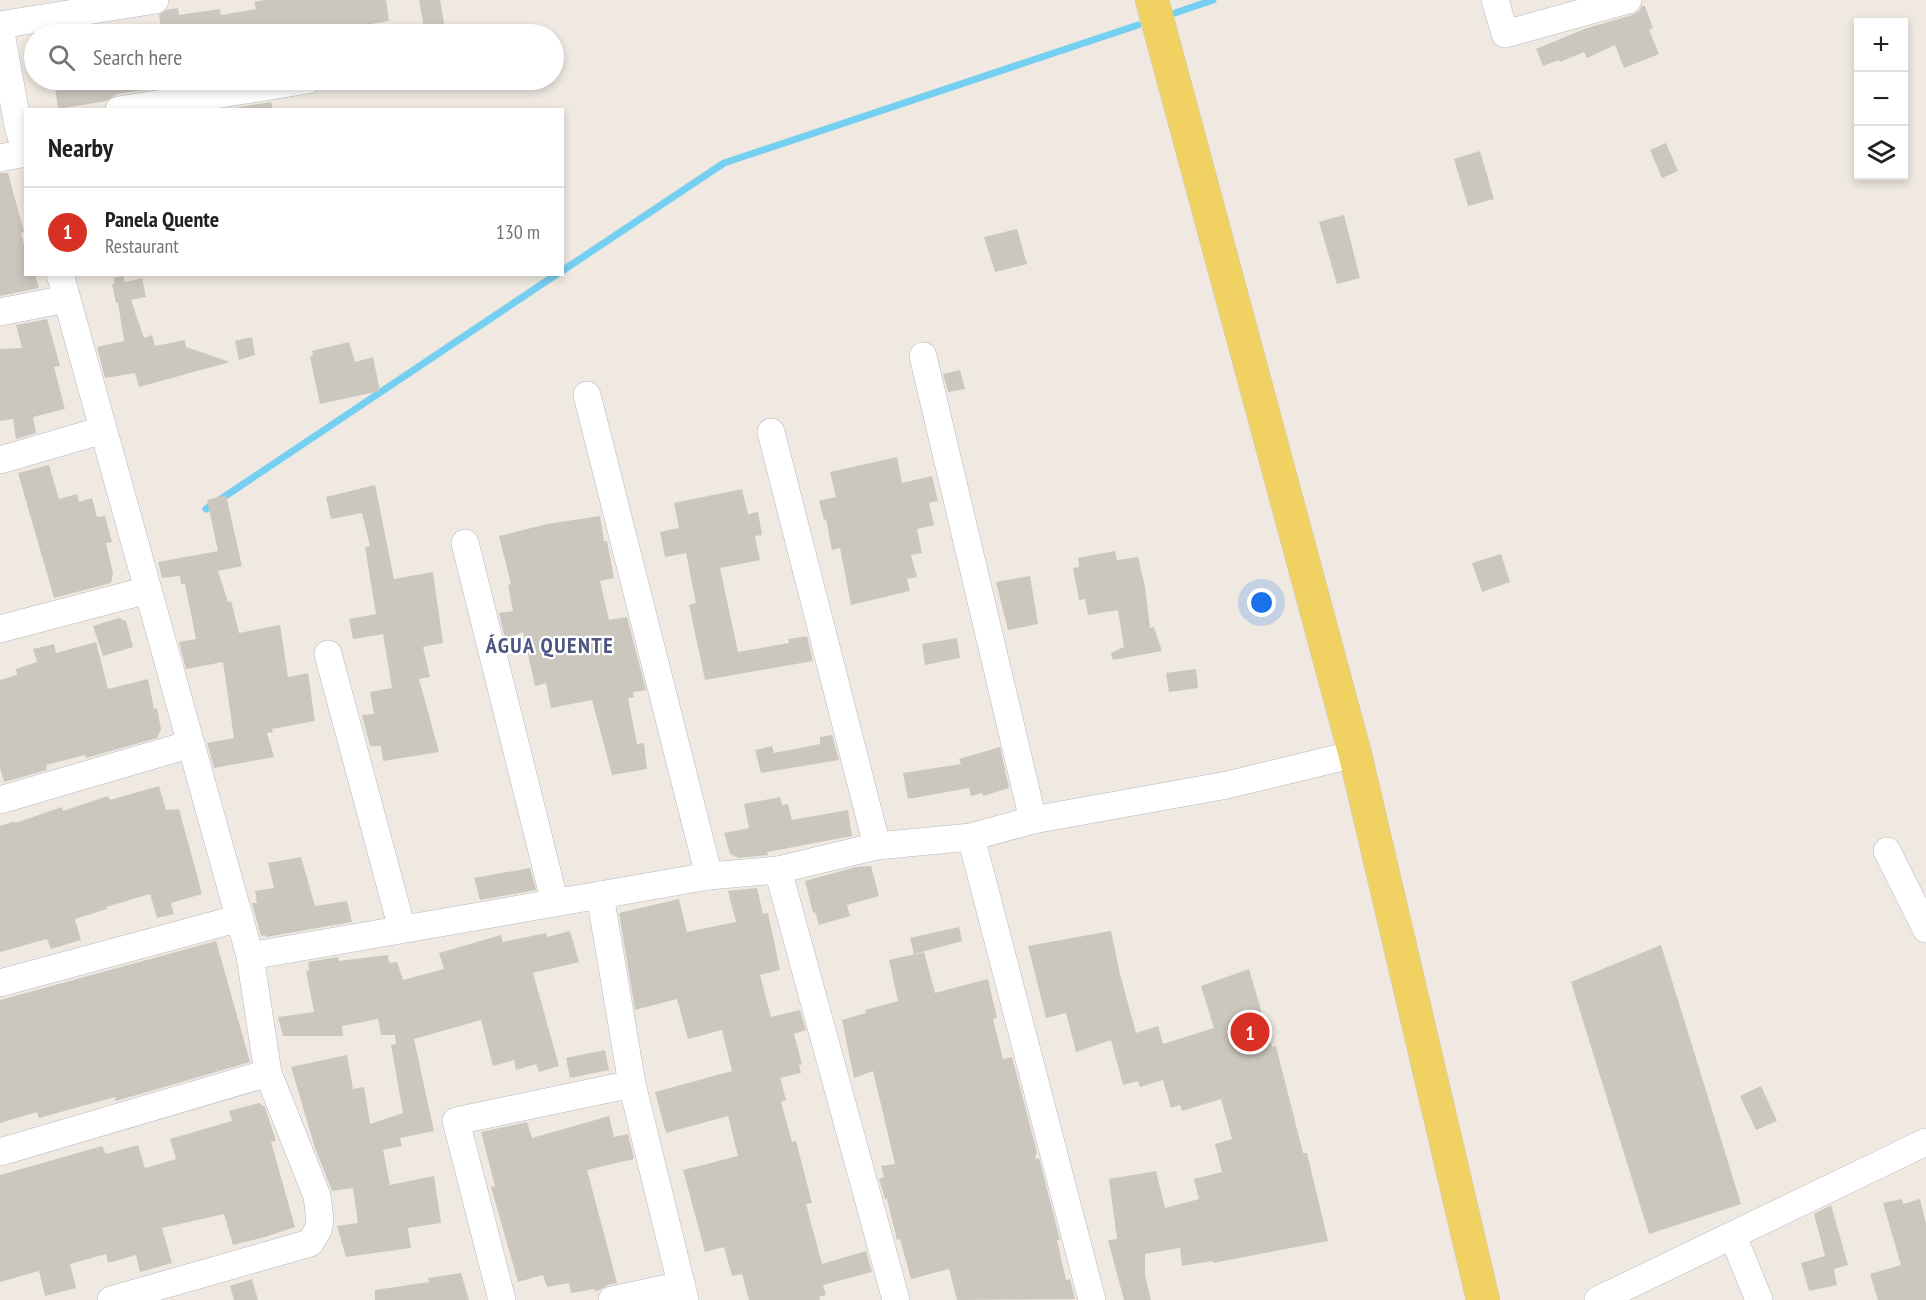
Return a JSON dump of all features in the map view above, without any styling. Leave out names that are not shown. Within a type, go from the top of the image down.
[{"type":"main road","points":[[1152,0],[1355,754],[1483,1300]]},
{"type":"street","points":[[22,125],[0,26],[30,10],[155,0]]},
{"type":"street","points":[[1495,0],[1505,34],[1628,0]]},
{"type":"street","points":[[132,108],[245,90]]},
{"type":"street","points":[[0,158],[24,153]]},
{"type":"street","points":[[0,312],[63,287],[250,956],[268,1074],[317,1196],[320,1220],[318,1230],[310,1243],[167,1293],[111,1300]]},
{"type":"street","points":[[923,357],[1033,820]]},
{"type":"street","points":[[587,394],[709,876]]},
{"type":"street","points":[[0,460],[103,430]]},
{"type":"street","points":[[771,432],[877,846]]},
{"type":"street","points":[[465,543],[555,903]]},
{"type":"street","points":[[0,629],[148,590]]},
{"type":"street","points":[[328,654],[402,929]]},
{"type":"street","points":[[0,800],[191,744]]},
{"type":"street","points":[[250,956],[709,876],[778,870],[877,846],[971,837],[1033,820],[1227,784],[1355,754]]},
{"type":"street","points":[[971,837],[1092,1300]]},
{"type":"street","points":[[1887,851],[1926,929]]},
{"type":"street","points":[[778,870],[896,1300]]},
{"type":"street","points":[[600,895],[632,1084],[683,1293],[612,1300]]},
{"type":"street","points":[[0,983],[240,918]]},
{"type":"street","points":[[0,1152],[268,1074]]},
{"type":"street","points":[[502,1300],[456,1121],[632,1084]]},
{"type":"street","points":[[1598,1300],[1926,1142]]},
{"type":"street","points":[[1733,1236],[1760,1300]]},
{"type":"building","points":[[264,0],[386,0],[389,21],[371,24],[160,24],[159,15],[166,10],[178,8],[179,15],[220,9],[221,15],[256,9],[254,2]]},
{"type":"building","points":[[419,0],[440,0],[444,24],[423,24]]},
{"type":"building","points":[[1645,6],[1653,28],[1649,30],[1659,54],[1624,68],[1615,45],[1587,58],[1584,52],[1543,66],[1536,49],[1587,28],[1632,15]]},
{"type":"building","points":[[55,90],[144,90],[117,94],[107,101],[58,108]]},
{"type":"building","points":[[271,102],[272,108],[239,108]]},
{"type":"building","points":[[1666,143],[1678,171],[1662,178],[1650,150]]},
{"type":"building","points":[[1480,151],[1494,199],[1468,206],[1454,159]]},
{"type":"building","points":[[0,173],[8,173],[24,232],[21,233],[24,245],[24,276],[36,276],[39,288],[0,296]]},
{"type":"building","points":[[1344,215],[1360,278],[1337,284],[1319,222]]},
{"type":"building","points":[[1017,229],[1027,264],[995,272],[984,237]]},
{"type":"building","points":[[123,276],[125,282],[142,278],[146,297],[131,300],[144,338],[152,335],[155,346],[185,340],[186,347],[230,362],[139,387],[135,373],[105,378],[97,347],[124,341],[118,303],[116,303],[112,284],[114,284],[114,278]]},
{"type":"building","points":[[47,319],[60,366],[54,367],[65,409],[33,417],[36,433],[16,439],[13,419],[0,421],[0,349],[22,348],[16,325]]},
{"type":"building","points":[[252,337],[255,355],[239,360],[235,341]]},
{"type":"building","points":[[349,342],[355,362],[373,357],[380,391],[320,404],[310,357],[313,356],[312,351]]},
{"type":"building","points":[[960,370],[965,389],[948,392],[943,374]]},
{"type":"building","points":[[897,457],[902,483],[932,476],[938,501],[929,503],[934,525],[917,529],[922,553],[911,555],[917,577],[907,579],[910,591],[851,605],[840,548],[832,550],[826,519],[824,520],[819,501],[836,497],[830,472]]},
{"type":"building","points":[[49,465],[59,499],[77,494],[79,502],[92,498],[97,517],[105,516],[112,542],[106,543],[113,573],[111,583],[54,598],[18,473]]},
{"type":"building","points":[[375,485],[394,579],[433,572],[443,643],[423,647],[430,677],[419,679],[439,752],[383,761],[381,746],[370,746],[362,715],[374,714],[370,692],[392,688],[383,634],[353,639],[349,619],[376,614],[365,547],[370,546],[362,513],[331,519],[326,497]]},
{"type":"building","points":[[742,489],[748,514],[758,512],[762,535],[755,536],[760,560],[720,568],[738,652],[789,643],[788,639],[807,636],[813,661],[705,680],[689,605],[696,603],[686,553],[665,557],[660,532],[679,528],[674,503]]},
{"type":"building","points":[[226,495],[242,566],[218,571],[228,602],[231,601],[239,633],[280,625],[288,677],[308,673],[315,721],[272,729],[273,732],[267,733],[274,757],[214,768],[207,743],[234,738],[223,662],[186,669],[179,642],[196,639],[185,584],[181,584],[180,576],[162,578],[158,562],[218,551],[207,500]]},
{"type":"building","points":[[600,516],[614,578],[600,581],[609,620],[627,617],[646,690],[633,692],[634,697],[628,698],[637,744],[644,743],[647,769],[612,775],[592,700],[551,708],[546,683],[535,686],[523,632],[505,639],[499,613],[513,611],[508,585],[511,584],[499,536],[547,524]]},
{"type":"building","points":[[1115,551],[1117,560],[1138,557],[1145,587],[1150,628],[1154,627],[1162,651],[1113,660],[1111,653],[1124,647],[1118,610],[1088,615],[1085,599],[1079,600],[1073,568],[1079,567],[1078,558]]},
{"type":"building","points":[[1501,554],[1510,582],[1482,592],[1472,563]]},
{"type":"building","points":[[1030,576],[1038,624],[1008,630],[996,582]]},
{"type":"building","points":[[119,618],[126,621],[133,647],[103,656],[93,626]]},
{"type":"building","points":[[957,638],[960,658],[925,665],[922,644]]},
{"type":"building","points":[[96,642],[108,689],[148,679],[161,729],[157,738],[86,758],[85,755],[46,765],[47,770],[4,782],[0,768],[0,680],[17,675],[16,669],[37,662],[33,649],[54,644],[56,653]]},
{"type":"building","points":[[1196,669],[1198,688],[1169,692],[1166,673]]},
{"type":"building","points":[[832,735],[839,760],[761,773],[755,750],[772,746],[774,753],[820,744],[820,737]]},
{"type":"building","points":[[1000,747],[1009,788],[983,796],[982,793],[971,796],[969,788],[908,799],[903,773],[961,764],[959,759]]},
{"type":"building","points":[[159,786],[166,810],[179,809],[202,894],[171,903],[174,914],[157,918],[150,894],[75,919],[81,940],[51,949],[47,939],[0,952],[0,826],[62,807],[63,811],[108,796],[110,800]]},
{"type":"building","points":[[780,797],[782,805],[788,804],[792,820],[848,810],[852,836],[767,852],[768,855],[739,858],[730,854],[724,833],[749,828],[744,804]]},
{"type":"building","points":[[301,857],[315,906],[347,901],[352,922],[261,936],[252,903],[257,903],[255,891],[274,888],[268,863]]},
{"type":"building","points":[[871,866],[879,896],[847,905],[850,916],[819,925],[815,912],[813,913],[805,881],[856,867]]},
{"type":"building","points":[[530,868],[536,890],[480,900],[474,878]]},
{"type":"building","points":[[757,888],[763,914],[768,913],[780,970],[760,975],[771,1017],[800,1010],[806,1030],[794,1034],[802,1064],[799,1065],[801,1073],[780,1078],[786,1100],[781,1102],[792,1142],[796,1141],[812,1203],[806,1204],[822,1264],[866,1251],[872,1272],[823,1285],[826,1295],[819,1297],[820,1300],[749,1300],[742,1274],[732,1276],[724,1247],[705,1252],[683,1170],[738,1156],[728,1116],[666,1133],[655,1092],[732,1071],[722,1030],[688,1039],[677,999],[635,1010],[619,913],[679,899],[687,932],[736,922],[728,891]]},
{"type":"building","points":[[959,927],[962,941],[914,954],[910,938]]},
{"type":"building","points":[[570,931],[579,962],[533,973],[559,1066],[539,1072],[536,1064],[516,1070],[514,1060],[493,1066],[481,1020],[414,1039],[434,1131],[400,1138],[402,1146],[383,1150],[390,1185],[434,1176],[441,1223],[408,1228],[411,1248],[346,1257],[337,1226],[358,1223],[353,1188],[332,1191],[315,1148],[291,1067],[347,1055],[353,1089],[364,1087],[370,1124],[403,1113],[391,1045],[396,1044],[395,1035],[381,1035],[378,1019],[342,1026],[343,1036],[283,1036],[278,1017],[314,1012],[306,971],[309,970],[308,962],[338,957],[339,961],[388,955],[389,963],[397,962],[403,980],[444,969],[439,953],[501,935],[503,942],[546,933],[547,937]]},
{"type":"building","points":[[1111,931],[1136,1033],[1158,1026],[1163,1044],[1214,1028],[1201,986],[1249,969],[1272,1047],[1276,1046],[1303,1153],[1307,1153],[1328,1241],[1213,1263],[1213,1261],[1182,1266],[1180,1248],[1145,1254],[1145,1275],[1151,1300],[1124,1300],[1108,1240],[1117,1239],[1109,1179],[1156,1171],[1165,1208],[1199,1199],[1194,1179],[1222,1172],[1215,1144],[1232,1139],[1221,1099],[1182,1111],[1180,1105],[1171,1108],[1163,1080],[1140,1087],[1138,1081],[1123,1085],[1111,1040],[1076,1052],[1066,1013],[1046,1018],[1028,946]]},
{"type":"building","points":[[216,941],[250,1062],[116,1101],[115,1097],[39,1118],[37,1112],[0,1123],[0,1000]]},
{"type":"building","points":[[1661,945],[1741,1204],[1649,1234],[1571,982]]},
{"type":"building","points":[[924,952],[935,993],[988,979],[997,1018],[993,1019],[1003,1059],[1012,1057],[1037,1152],[1035,1159],[1039,1158],[1060,1240],[1057,1240],[1066,1280],[1070,1279],[1075,1299],[957,1300],[949,1269],[911,1279],[879,1179],[884,1177],[881,1166],[895,1164],[873,1071],[854,1078],[842,1020],[866,1013],[865,1010],[898,1001],[889,960]]},
{"type":"building","points":[[605,1050],[609,1070],[570,1078],[566,1058]]},
{"type":"building","points":[[1761,1086],[1777,1121],[1756,1130],[1740,1096]]},
{"type":"building","points":[[259,1103],[265,1107],[276,1141],[271,1142],[295,1227],[233,1245],[224,1214],[162,1228],[172,1263],[140,1272],[136,1255],[108,1263],[106,1254],[70,1264],[76,1288],[45,1296],[39,1271],[0,1282],[0,1175],[102,1146],[106,1154],[138,1145],[145,1168],[176,1159],[170,1139],[232,1121],[229,1111]]},
{"type":"building","points":[[609,1116],[614,1137],[628,1134],[634,1159],[587,1170],[617,1283],[600,1290],[571,1293],[569,1283],[547,1287],[543,1275],[518,1282],[491,1187],[495,1186],[481,1132],[527,1122],[532,1138]]},
{"type":"building","points":[[1902,1199],[1903,1204],[1920,1199],[1926,1224],[1926,1300],[1878,1300],[1870,1274],[1901,1265],[1883,1203]]},
{"type":"building","points":[[1831,1205],[1848,1265],[1834,1269],[1837,1285],[1809,1291],[1801,1263],[1825,1256],[1814,1214]]},
{"type":"building","points":[[461,1273],[469,1300],[375,1300],[375,1290],[429,1282],[428,1278]]},
{"type":"building","points":[[252,1279],[258,1300],[234,1300],[230,1286]]},
{"type":"waterway","points":[[1175,13],[1213,0]]},
{"type":"waterway","points":[[564,270],[724,163],[1138,25]]},
{"type":"waterway","points":[[206,509],[554,276]]},
{"type":"place","name":"Panela Quente","points":[[1250,1032]]},
{"type":"district","name":"ÁGUA QUENTE","points":[[550,645]]}]
